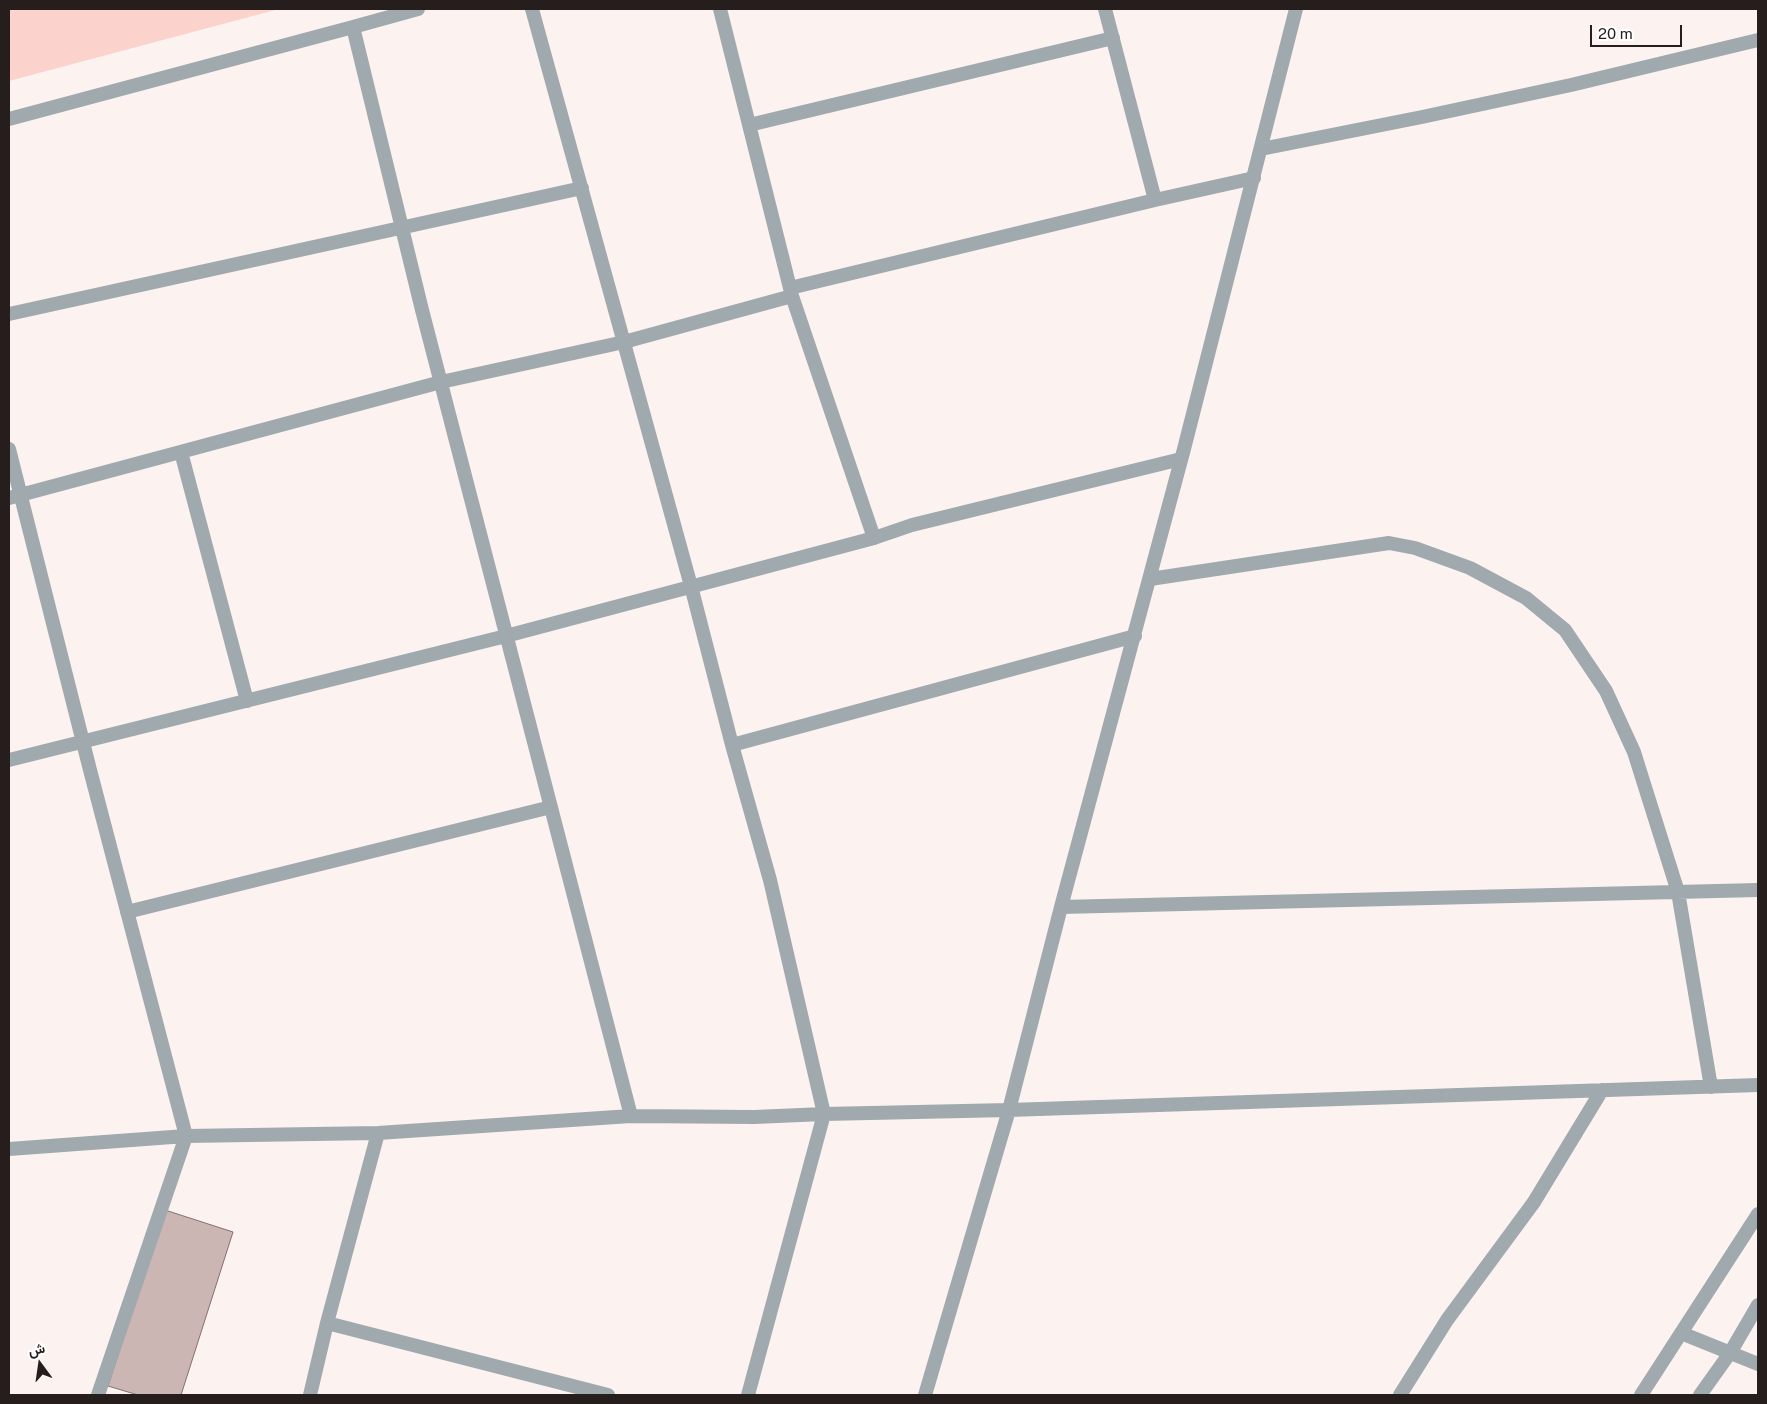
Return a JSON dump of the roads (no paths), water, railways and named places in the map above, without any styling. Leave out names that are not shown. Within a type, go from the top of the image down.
[{"type":"street","points":[[9,119],[354,28],[418,9]]},
{"type":"street","points":[[532,9],[770,880],[824,1114],[748,1395]]},
{"type":"street","points":[[720,9],[791,292],[874,538]]},
{"type":"street","points":[[1105,9],[1155,200]]},
{"type":"street","points":[[925,1395],[1009,1110],[1061,907],[1150,579],[1296,9]]},
{"type":"street","points":[[354,28],[441,382],[631,1116]]},
{"type":"street","points":[[749,125],[1112,38]]},
{"type":"street","points":[[1261,149],[1571,85],[1758,40]]},
{"type":"street","points":[[14,496],[441,382],[624,342],[791,292],[1155,200],[1254,178]]},
{"type":"street","points":[[9,314],[582,188]]},
{"type":"street","points":[[9,449],[14,496],[82,741],[186,1136],[98,1395]]},
{"type":"street","points":[[181,452],[247,701]]},
{"type":"street","points":[[9,760],[506,636],[874,538],[912,525],[1181,459]]},
{"type":"street","points":[[1150,579],[1389,544],[1415,548],[1470,568],[1526,598],[1565,630],[1606,691],[1634,752],[1678,892],[1711,1087]]},
{"type":"street","points":[[732,745],[1135,636]]},
{"type":"street","points":[[127,912],[551,807]]},
{"type":"street","points":[[1061,907],[1758,890]]},
{"type":"street","points":[[9,1149],[186,1136],[378,1133],[631,1116],[754,1117],[1009,1110],[1758,1085]]},
{"type":"street","points":[[1400,1395],[1447,1320],[1534,1202],[1602,1090]]},
{"type":"street","points":[[310,1395],[327,1323],[378,1133]]},
{"type":"street","points":[[1641,1395],[1758,1214]]},
{"type":"street","points":[[1700,1395],[1730,1353],[1758,1305]]},
{"type":"street","points":[[327,1323],[608,1395]]},
{"type":"street","points":[[1681,1333],[1758,1364]]}]
